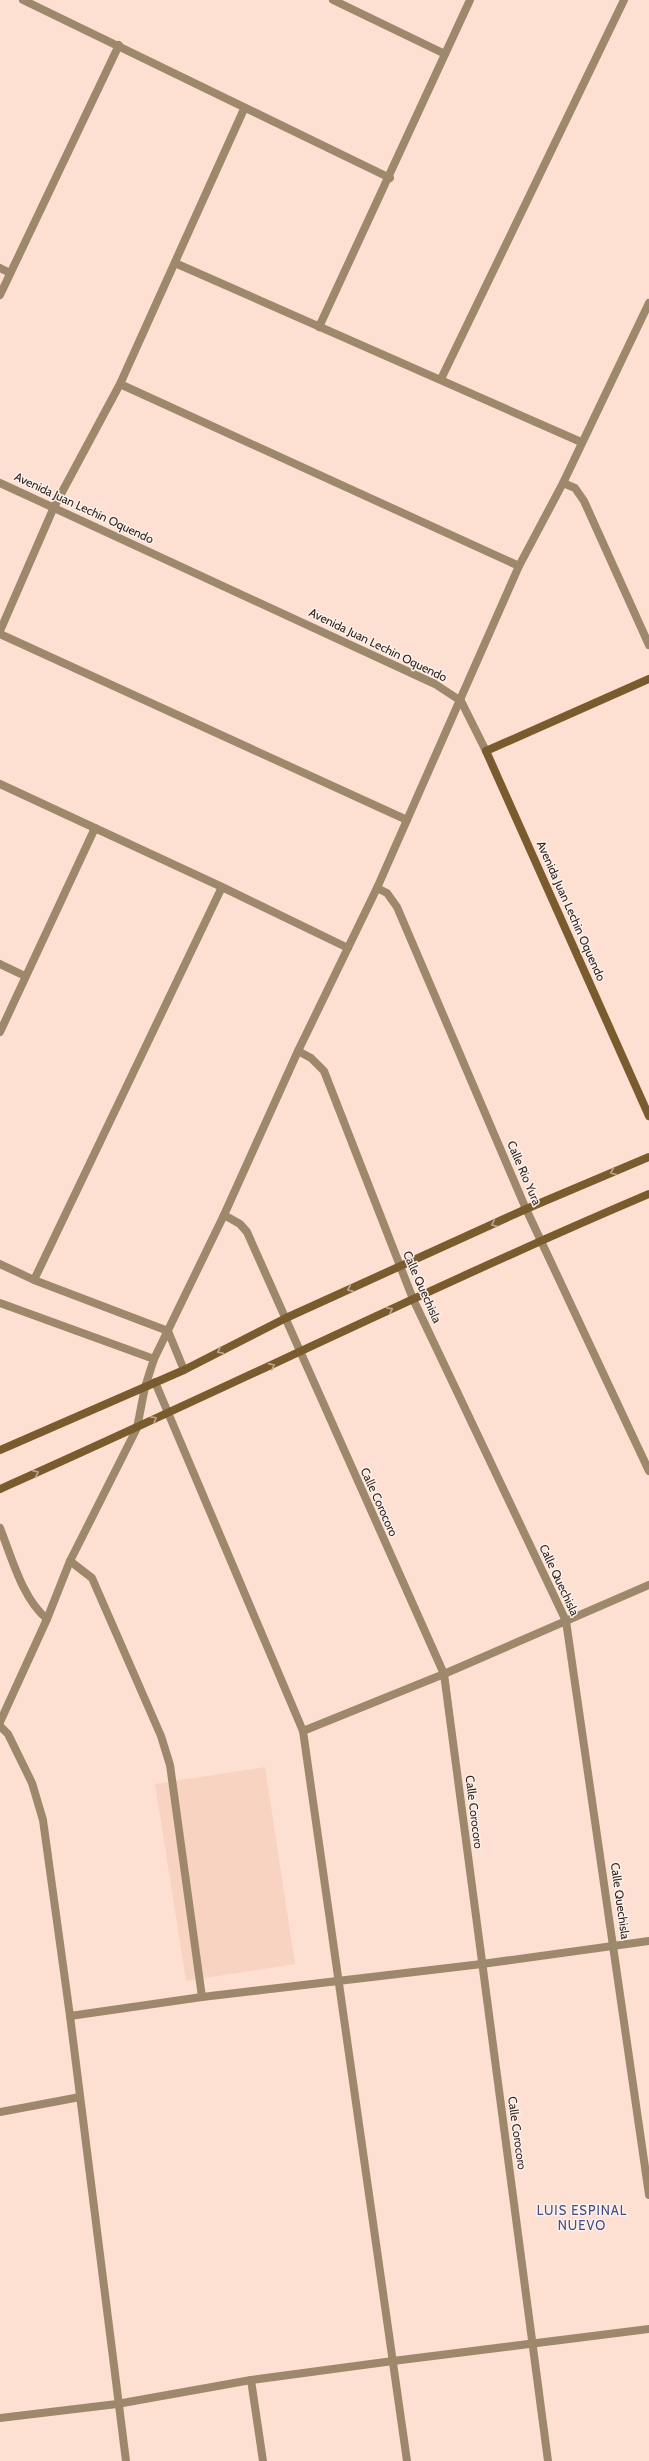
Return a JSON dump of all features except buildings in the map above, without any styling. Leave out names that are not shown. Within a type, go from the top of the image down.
[{"type":"street","points":[[23,0],[119,45],[244,109],[390,178]]},
{"type":"street","points":[[333,0],[445,54]]},
{"type":"street","points":[[319,326],[390,178],[470,0]]},
{"type":"street","points":[[440,379],[624,0]]},
{"type":"street","points":[[0,295],[119,45]]},
{"type":"street","points":[[0,631],[54,507],[120,384],[244,109]]},
{"type":"street","points":[[175,263],[581,442]]},
{"type":"street","points":[[0,268],[10,273]]},
{"type":"street","points":[[0,1722],[48,1619],[70,1561],[137,1428],[145,1387],[154,1358],[224,1215],[298,1051],[377,888],[461,701],[519,566],[563,483],[581,442],[646,319],[649,303]]},
{"type":"street","points":[[120,384],[519,566]]},
{"type":"street","name":"Avenida Juan Lechin Oquendo","points":[[0,483],[435,684],[461,701],[486,752],[649,1116]]},
{"type":"street","points":[[563,483],[575,488],[584,501],[649,646]]},
{"type":"street","points":[[0,634],[407,820]]},
{"type":"street","points":[[486,752],[649,679]]},
{"type":"street","points":[[0,784],[222,886],[348,948]]},
{"type":"street","points":[[0,1032],[95,828]]},
{"type":"street","points":[[34,1280],[222,886]]},
{"type":"street","name":"Calle Rio Yura","points":[[377,888],[387,893],[397,907],[526,1210],[649,1471]]},
{"type":"street","points":[[0,964],[25,976]]},
{"type":"street","name":"Calle Quechisla","points":[[298,1051],[311,1058],[324,1072],[399,1267],[413,1299],[566,1622],[614,1945],[649,2195]]},
{"type":"street","points":[[0,1450],[184,1370],[286,1318],[526,1210],[649,1157]]},
{"type":"street","points":[[0,1489],[137,1428],[166,1412],[300,1354],[413,1299],[541,1240],[649,1194]]},
{"type":"street","name":"Calle Corocoro","points":[[224,1215],[240,1224],[247,1232],[286,1318],[300,1354],[444,1674],[548,2461]]},
{"type":"street","points":[[0,1264],[34,1280],[168,1331],[184,1370]]},
{"type":"street","points":[[0,1303],[154,1358]]},
{"type":"street","points":[[155,1382],[166,1412],[303,1731],[340,1979],[407,2461]]},
{"type":"street","points":[[0,1528],[28,1597],[37,1610],[48,1619]]},
{"type":"street","points":[[70,1561],[92,1578],[164,1744],[170,1765],[202,1997]]},
{"type":"street","points":[[303,1731],[444,1674],[649,1585]]},
{"type":"street","points":[[0,1726],[8,1734],[32,1783],[43,1820],[70,2016],[117,2404],[126,2461]]},
{"type":"street","points":[[70,2016],[340,1979],[482,1964],[649,1941]]},
{"type":"street","points":[[0,2112],[80,2097]]},
{"type":"street","points":[[0,2418],[117,2404],[251,2380],[649,2329]]},
{"type":"street","points":[[251,2380],[263,2461]]},
{"type":"shaded area","points":[[265,1767],[295,1964],[186,1981],[155,1784]]},
{"type":"district","name":"LUIS ESPINAL NUEVO","points":[[582,2218]]}]
